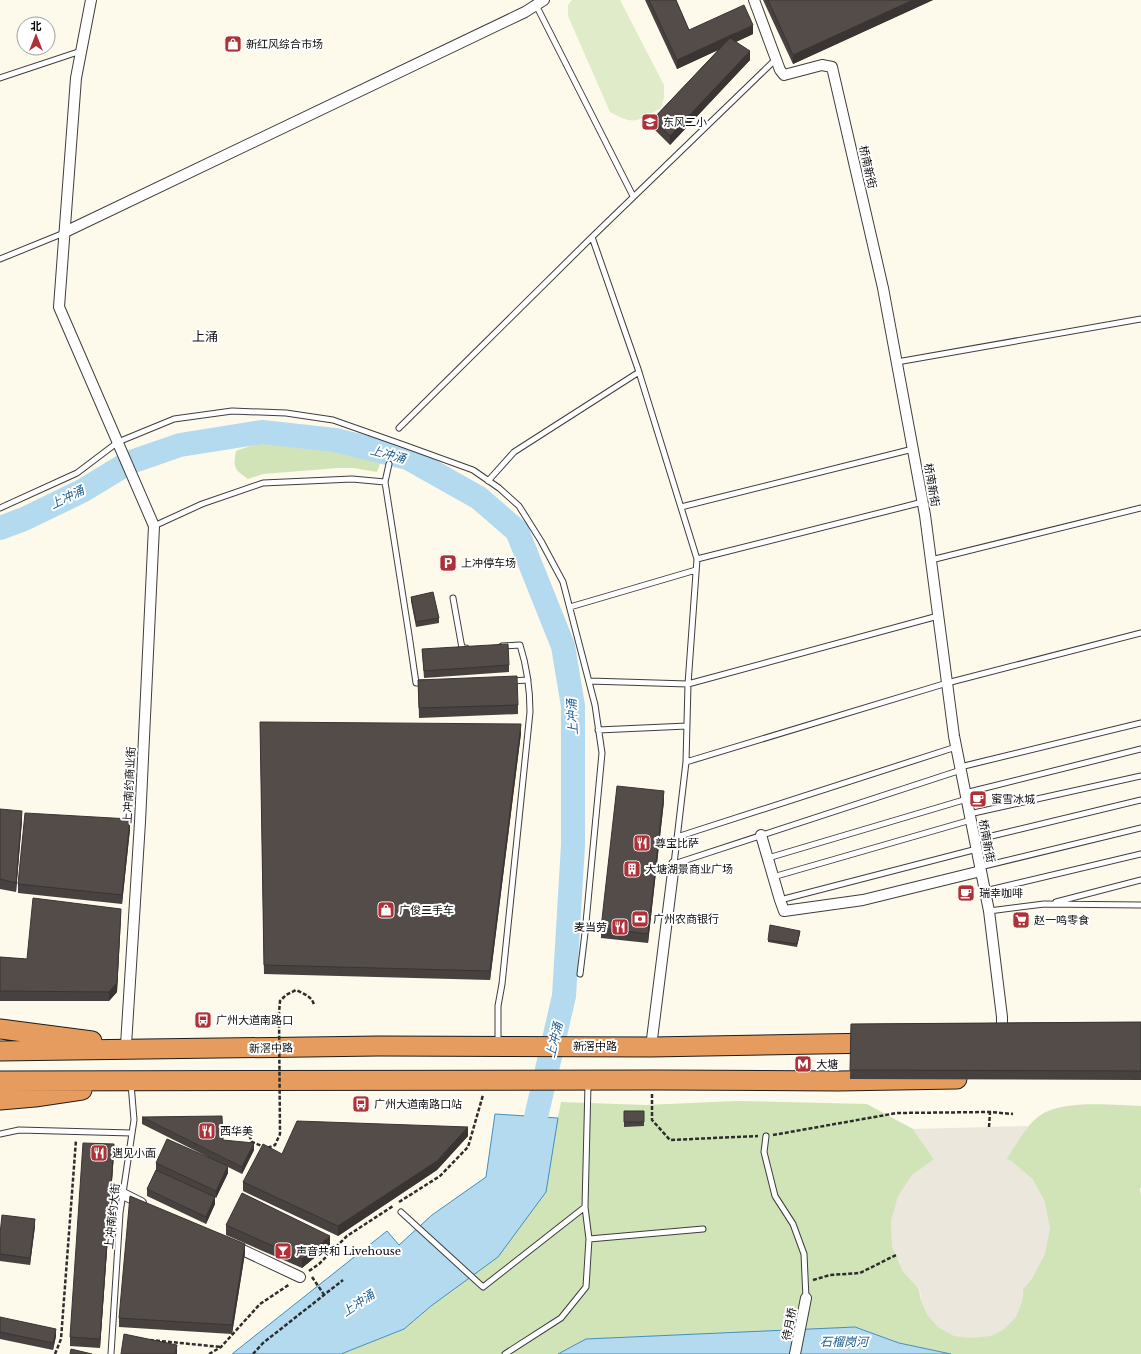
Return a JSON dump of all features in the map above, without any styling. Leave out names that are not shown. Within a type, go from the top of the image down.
[{"type":"highway","points":[[0,1029],[167,1050]]},
{"type":"highway","name":"新滘中路","points":[[0,1051],[505,1046],[651,1047],[891,1042]]},
{"type":"highway","points":[[0,1081],[839,1081],[973,1079]]},
{"type":"highway","points":[[0,1091],[54,1089],[130,1081]]},
{"type":"highway","points":[[0,1100],[63,1093],[130,1081]]},
{"type":"street","points":[[91,0],[76,78],[59,307],[154,526]]},
{"type":"street","name":"桥南新街","points":[[754,0],[780,70],[784,75],[822,65],[832,67],[883,288],[923,502],[956,747],[989,911],[1002,1017],[1002,1041]]},
{"type":"street","points":[[65,232],[525,12],[541,2]]},
{"type":"street","name":"上冲南约商业街","points":[[126,1045],[136,821],[154,526]]},
{"type":"street","points":[[761,835],[784,911],[863,900],[981,869]]},
{"type":"street","points":[[651,1047],[674,864]]},
{"type":"street","points":[[123,1194],[152,1207]]},
{"type":"street","points":[[222,1240],[304,1274]]},
{"type":"street","name":"待月桥","points":[[795,1354],[806,1298]]},
{"type":"lane","points":[[541,2],[633,196]]},
{"type":"lane","points":[[0,78],[80,51]]},
{"type":"lane","points":[[399,428],[592,236],[776,59]]},
{"type":"lane","points":[[0,258],[65,232]]},
{"type":"lane","points":[[592,236],[639,372],[697,559],[688,684],[686,762],[674,864],[960,769],[1141,723]]},
{"type":"lane","points":[[897,362],[1141,319]]},
{"type":"lane","points":[[488,480],[514,452],[639,372]]},
{"type":"lane","points":[[0,508],[77,473],[118,442],[174,419],[232,411],[286,413],[333,420],[404,444],[473,470],[488,480],[519,506],[563,582],[595,705],[602,753],[580,974]]},
{"type":"lane","points":[[681,507],[913,449]]},
{"type":"lane","points":[[389,464],[385,482],[416,683],[431,683]]},
{"type":"lane","points":[[154,526],[202,504],[263,483],[352,479],[385,482]]},
{"type":"lane","points":[[697,559],[923,502]]},
{"type":"lane","points":[[931,560],[1141,508]]},
{"type":"lane","points":[[570,607],[696,570]]},
{"type":"lane","points":[[453,598],[462,648],[469,648]]},
{"type":"lane","points":[[589,681],[688,684],[938,616]]},
{"type":"lane","points":[[686,762],[947,683],[1141,633]]},
{"type":"lane","points":[[498,646],[520,645],[530,690],[530,712],[502,984],[498,1006],[505,1046]]},
{"type":"lane","points":[[506,681],[528,680]]},
{"type":"lane","points":[[598,730],[687,726]]},
{"type":"lane","points":[[677,838],[956,747]]},
{"type":"lane","points":[[768,858],[966,796],[1141,749]]},
{"type":"lane","points":[[773,877],[970,817],[1141,776]]},
{"type":"lane","points":[[780,900],[976,844],[1141,800]]},
{"type":"lane","points":[[981,869],[1141,828]]},
{"type":"lane","points":[[985,891],[1141,854]]},
{"type":"lane","points":[[1049,904],[1141,880]]},
{"type":"lane","points":[[989,911],[1049,904],[1141,905]]},
{"type":"lane","name":"上冲南约大街","points":[[111,1354],[120,1213],[134,1120],[130,1081]]},
{"type":"lane","points":[[505,1354],[561,1318],[586,1287],[589,1239],[585,1207],[588,1081]]},
{"type":"lane","points":[[0,1134],[19,1130],[132,1133]]},
{"type":"lane","points":[[766,1136],[764,1152],[775,1196],[793,1224],[804,1254],[806,1298]]},
{"type":"lane","points":[[403,1213],[483,1287],[585,1207]]},
{"type":"lane","points":[[589,1239],[703,1229]]},
{"type":"path","points":[[247,1130],[252,1142],[267,1148],[275,1145],[280,1134],[280,1001],[286,995],[296,990],[307,995],[313,1001],[314,1005]]},
{"type":"path","points":[[209,1354],[221,1347],[260,1304],[319,1264],[347,1236],[440,1176],[468,1147],[487,1081]]},
{"type":"path","points":[[652,1092],[652,1120],[670,1140],[766,1136],[897,1114],[990,1112],[1013,1114]]},
{"type":"path","points":[[988,1127],[990,1112]]},
{"type":"path","points":[[55,1354],[61,1339],[77,1132]]},
{"type":"path","points":[[805,1283],[830,1275],[860,1273],[896,1255]]},
{"type":"path","points":[[304,1274],[325,1296]]},
{"type":"path","points":[[253,1354],[263,1343],[325,1296],[343,1280]]},
{"type":"path","points":[[144,1339],[221,1347]]},
{"type":"green space","points":[[572,0],[620,0],[664,85],[664,98],[661,108],[641,119],[636,120],[625,119],[610,112],[568,16],[568,5]]},
{"type":"green space","points":[[262,442],[343,449],[382,458],[377,472],[353,468],[338,468],[263,474],[248,479],[236,468],[236,451]]},
{"type":"green space","points":[[737,1101],[867,1104],[913,1129],[934,1159],[902,1270],[919,1289],[921,1301],[1022,1302],[1023,1289],[1033,1277],[1045,1202],[1032,1179],[1011,1161],[1006,1159],[1028,1126],[1047,1111],[1073,1105],[1087,1104],[1141,1106],[1141,1354],[951,1354],[899,1343],[855,1327],[586,1339],[558,1354],[341,1354],[404,1329],[431,1306],[555,1132],[561,1102],[645,1105]]},
{"type":"shaded area","points":[[1028,1126],[1006,1159],[1011,1161],[1032,1179],[1045,1202],[1050,1229],[1045,1254],[1033,1277],[1023,1289],[1022,1302],[1016,1317],[1003,1330],[991,1336],[970,1338],[954,1336],[939,1328],[928,1316],[921,1301],[920,1290],[902,1270],[892,1247],[891,1221],[898,1196],[912,1175],[934,1159],[913,1129]]},
{"type":"water","points":[[495,1114],[558,1118],[546,1192],[498,1257],[431,1306],[404,1329],[341,1354],[232,1354],[387,1231],[399,1245],[432,1215],[486,1177]]},
{"type":"water","name":"石榴岗河","points":[[855,1327],[899,1343],[951,1354],[558,1354],[586,1339]]},
{"type":"building","points":[[649,0],[676,0],[689,30],[744,5],[753,25],[677,60]]},
{"type":"building","points":[[768,0],[913,0],[793,55]]},
{"type":"building","points":[[730,38],[750,51],[670,136],[653,119]]},
{"type":"building","points":[[433,592],[439,618],[416,622],[411,597]]},
{"type":"building","points":[[508,644],[509,665],[424,671],[422,649]]},
{"type":"building","points":[[517,676],[518,705],[419,708],[418,680]]},
{"type":"building","points":[[260,722],[521,724],[490,971],[264,965]]},
{"type":"building","name":"大塘湖景商业广场","points":[[617,786],[664,791],[648,934],[601,928]]},
{"type":"building","points":[[0,809],[22,811],[16,883],[0,879]]},
{"type":"building","points":[[25,813],[130,819],[122,895],[18,884]]},
{"type":"building","points":[[33,898],[121,909],[117,983],[109,992],[0,991],[0,957],[27,959]]},
{"type":"building","points":[[770,925],[800,931],[797,944],[768,940]]},
{"type":"building","points":[[1141,1022],[1141,1071],[850,1070],[851,1024]]},
{"type":"building","points":[[624,1111],[644,1111],[644,1122],[624,1122]]},
{"type":"building","points":[[222,1116],[223,1140],[254,1143],[242,1167],[142,1117]]},
{"type":"building","points":[[297,1121],[468,1127],[437,1161],[338,1226],[243,1182],[263,1144],[282,1154]]},
{"type":"building","points":[[167,1139],[228,1166],[216,1191],[156,1163]]},
{"type":"building","points":[[83,1143],[114,1144],[100,1339],[70,1337]]},
{"type":"building","points":[[156,1170],[215,1197],[206,1217],[147,1189]]},
{"type":"building","points":[[242,1193],[330,1236],[302,1259],[226,1225]]},
{"type":"building","points":[[130,1196],[245,1244],[232,1325],[119,1318]]},
{"type":"building","points":[[2,1215],[35,1219],[30,1258],[0,1254]]},
{"type":"building","points":[[0,1317],[56,1329],[53,1343],[0,1332]]},
{"type":"building","points":[[124,1334],[177,1345],[175,1354],[121,1354]]},
{"type":"building","points":[[71,1349],[92,1354],[70,1354]]},
{"type":"waterway","name":"上冲涌","points":[[0,528],[24,519],[82,491],[128,463],[180,445],[262,432],[335,440],[408,458],[479,498],[517,531],[563,646],[573,706],[573,845],[564,996],[530,1143],[527,1148]]},
{"type":"place","name":"新红风综合市场","points":[[233,44]]},
{"type":"place","name":"东风二小","points":[[650,122]]},
{"type":"place","name":"上冲停车场","points":[[448,563]]},
{"type":"place","name":"蜜雪冰城","points":[[978,799]]},
{"type":"place","name":"尊宝比萨","points":[[642,843]]},
{"type":"place","name":"大塘湖景商业广场","points":[[632,869]]},
{"type":"place","name":"瑞幸咖啡","points":[[966,893]]},
{"type":"place","name":"广俊二手车","points":[[386,910]]},
{"type":"place","name":"广州农商银行","points":[[640,919]]},
{"type":"place","name":"赵一鸣零食","points":[[1021,920]]},
{"type":"place","name":"麦当劳","points":[[620,927]]},
{"type":"place","name":"广州大道南路口","points":[[203,1020]]},
{"type":"place","name":"大塘","points":[[803,1064]]},
{"type":"place","name":"广州大道南路口站","points":[[361,1104]]},
{"type":"place","name":"西华美","points":[[207,1131]]},
{"type":"place","name":"遇见小面","points":[[99,1153]]},
{"type":"place","name":"声音共和 Livehouse","points":[[283,1251]]},
{"type":"district","name":"上涌","points":[[205,336]]}]
